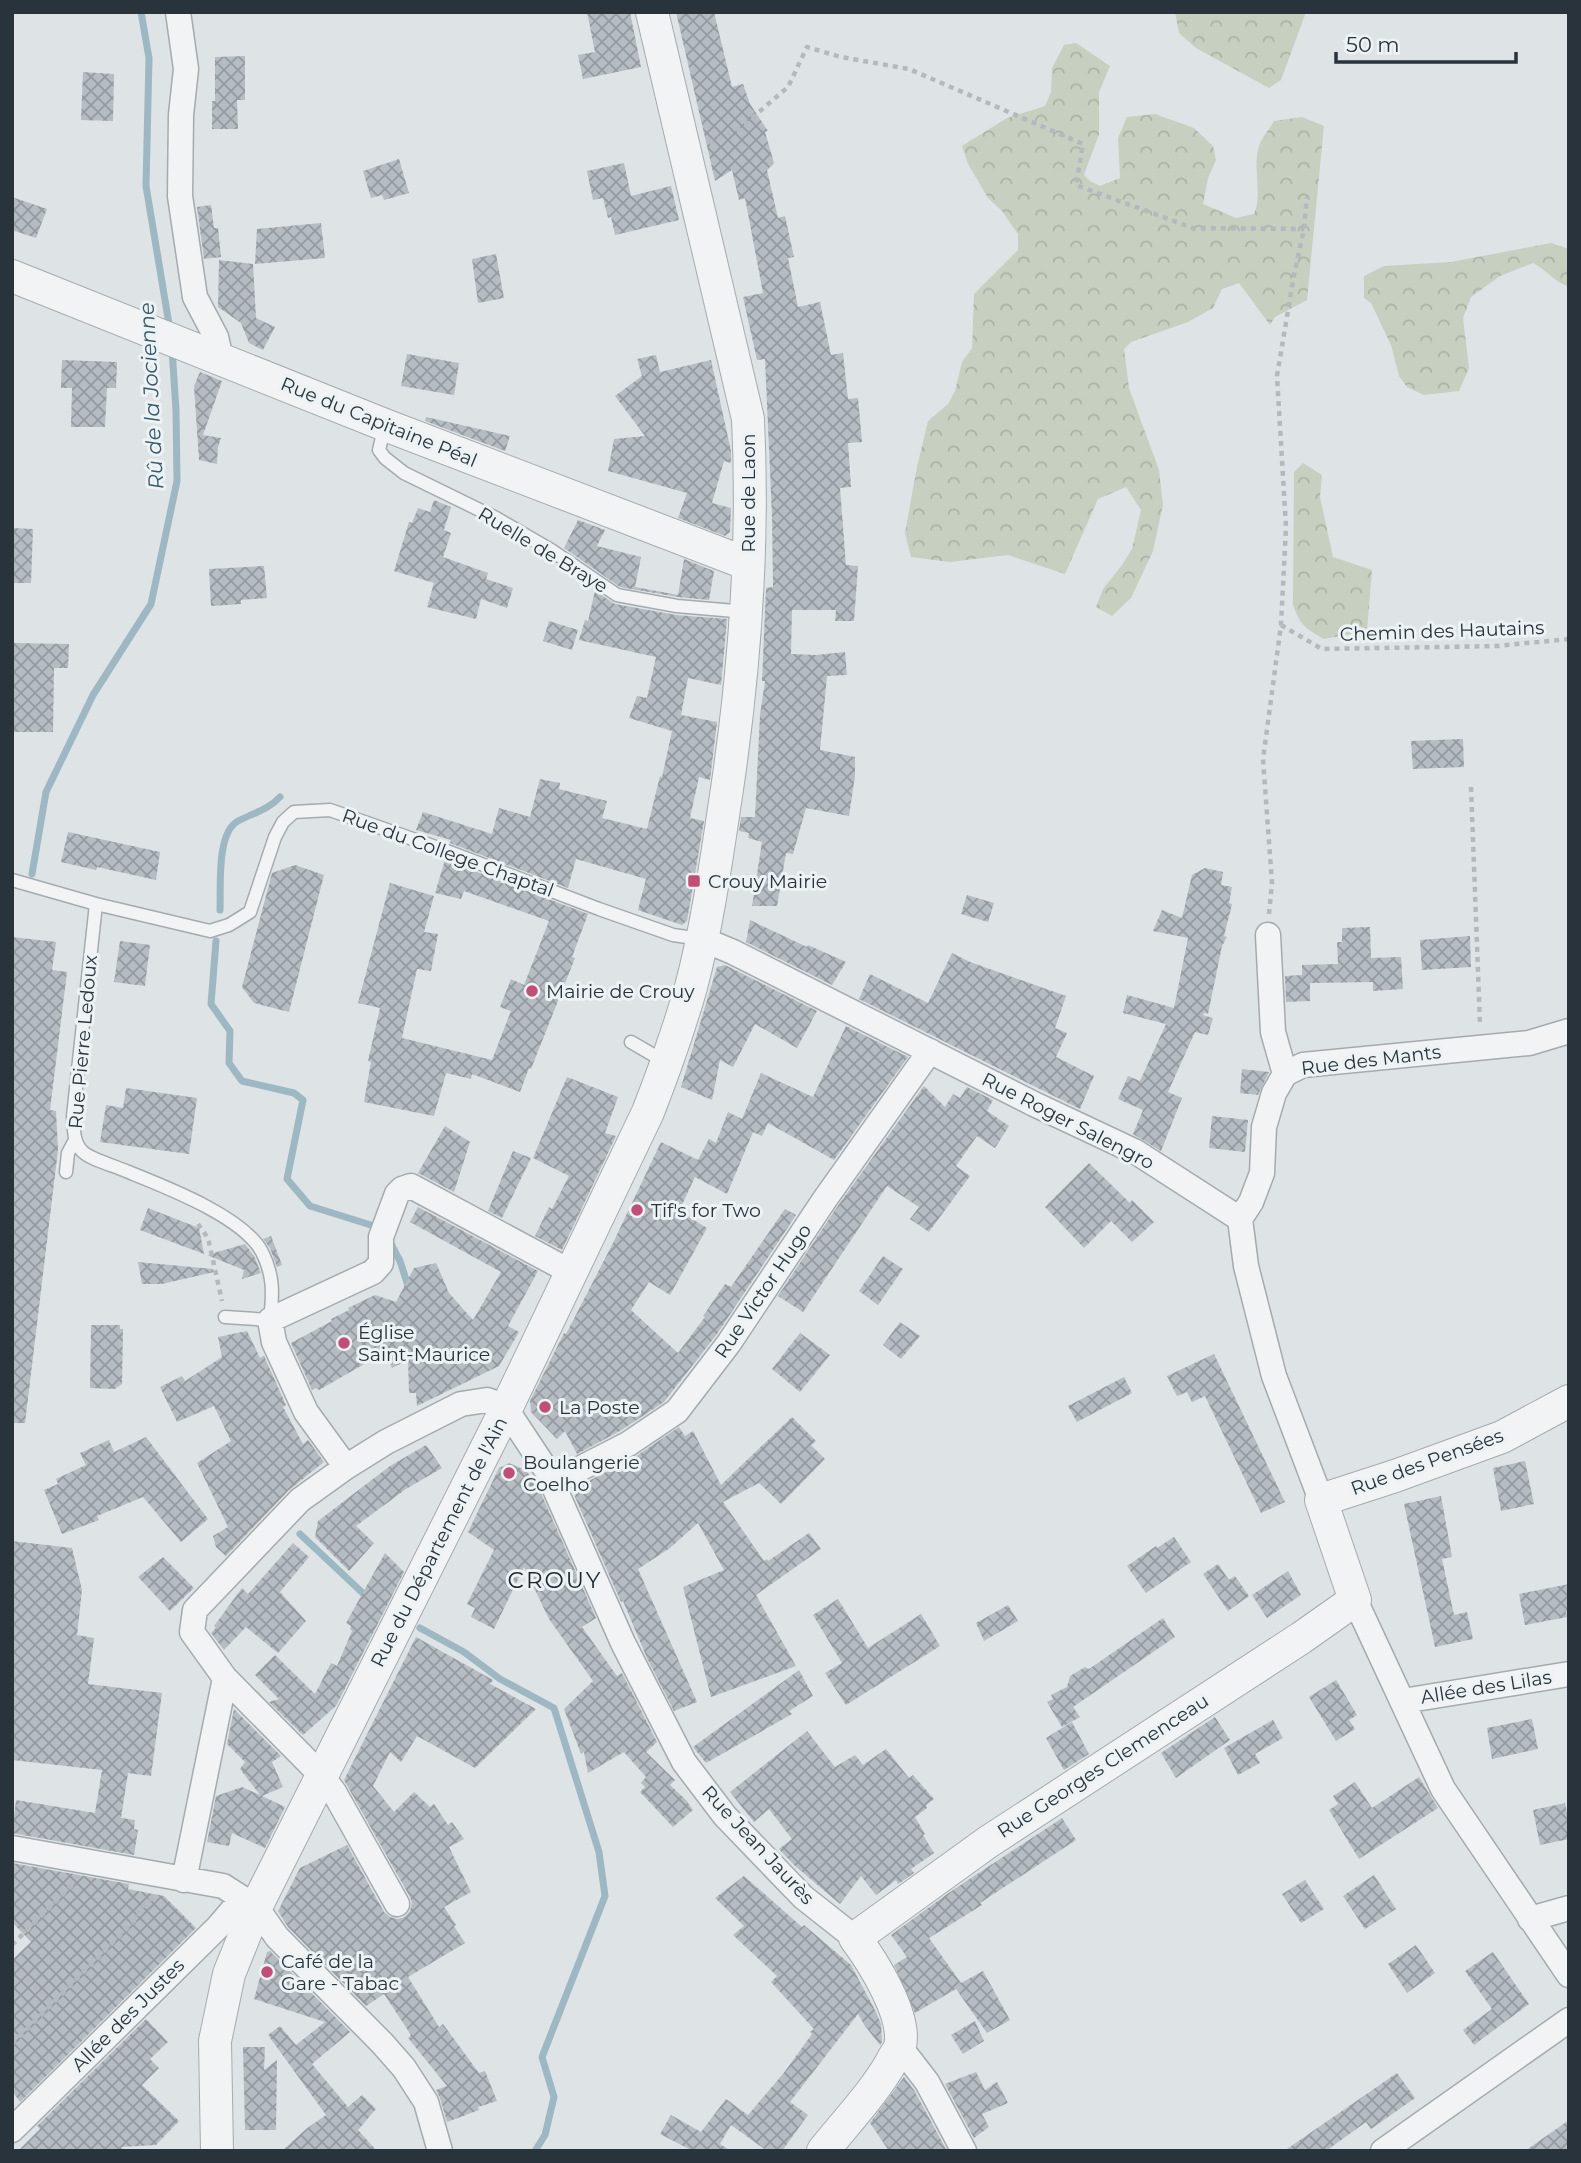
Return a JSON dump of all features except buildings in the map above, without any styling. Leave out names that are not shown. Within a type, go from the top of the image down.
[{"type":"street","points":[[178,12],[186,69],[181,115],[180,196],[195,297],[216,337],[221,359]]},
{"type":"street","name":"Rue de Laon","points":[[652,12],[748,419],[751,484],[747,612],[736,729],[702,939]]},
{"type":"street","name":"Rue du Capitaine Péal","points":[[13,278],[748,564]]},
{"type":"street","points":[[1268,936],[1273,1032],[1285,1074]]},
{"type":"street","name":"Rue Roger Salengro","points":[[702,939],[744,957],[1034,1104],[1136,1152],[1240,1219]]},
{"type":"street","name":"Rue du Département de l'Ain","points":[[217,2151],[215,2041],[229,1974],[249,1903],[322,1776],[506,1409],[648,1112],[667,1063],[691,986],[702,939]]},
{"type":"street","name":"Rue des Mants","points":[[1240,1219],[1251,1202],[1262,1173],[1264,1127],[1274,1093],[1285,1074],[1303,1065],[1530,1043],[1569,1031]]},
{"type":"street","name":"Rue Victor Hugo","points":[[552,1483],[628,1444],[677,1411],[729,1343],[825,1199],[930,1051]]},
{"type":"street","points":[[346,1467],[306,1412],[274,1342],[270,1320],[373,1272],[381,1263],[382,1238],[397,1194],[402,1189],[411,1186],[571,1272]]},
{"type":"street","points":[[1240,1219],[1246,1266],[1274,1376],[1369,1634],[1443,1789],[1569,1975]]},
{"type":"street","points":[[397,1904],[334,1792],[322,1776],[225,1678],[192,1632],[195,1610],[300,1500],[346,1467],[386,1442],[461,1404],[486,1400],[506,1409]]},
{"type":"street","name":"Rue des Pensées","points":[[1321,1500],[1502,1437],[1569,1401]]},
{"type":"street","name":"Rue Jean Jaurès","points":[[506,1409],[547,1471],[623,1643],[684,1762],[725,1816],[794,1888],[855,1938],[875,1967],[900,2021],[900,2047]]},
{"type":"street","name":"Rue Georges Clemenceau","points":[[855,1938],[988,1842],[1355,1600]]},
{"type":"street","name":"Allée des Lilas","points":[[1403,1701],[1569,1674]]},
{"type":"street","points":[[184,1880],[225,1678]]},
{"type":"street","points":[[12,1848],[223,1886],[249,1903],[277,1937],[404,2068],[426,2102],[440,2151]]},
{"type":"street","name":"Allée des Justes","points":[[12,2130],[218,1927],[249,1903]]},
{"type":"street","points":[[1530,1919],[1569,1908]]},
{"type":"street","points":[[1383,2151],[1569,2020]]},
{"type":"street","points":[[822,2151],[884,2074],[900,2047],[927,2082],[964,2151]]},
{"type":"lane","name":"Ruelle de Braye","points":[[385,425],[379,450],[404,472],[496,518],[551,550],[617,595],[677,606],[747,612]]},
{"type":"lane","name":"Rue du College Chaptal","points":[[12,880],[96,904],[210,931],[229,925],[250,912],[275,837],[283,822],[294,812],[330,810],[673,935],[702,939]]},
{"type":"lane","name":"Rue Pierre Ledoux","points":[[96,904],[73,1116],[75,1140],[83,1153],[163,1185],[218,1213],[250,1236],[261,1251],[269,1273],[273,1292],[270,1320]]},
{"type":"lane","points":[[631,1042],[667,1063]]},
{"type":"lane","points":[[66,1172],[68,1153],[75,1140]]},
{"type":"lane","points":[[225,1317],[270,1320]]},
{"type":"path","points":[[685,154],[738,130],[788,88],[807,47],[841,57],[909,69],[1083,144],[1076,184],[1193,228],[1304,229]]},
{"type":"path","points":[[1268,936],[1272,883],[1264,758],[1281,625],[1286,527],[1277,376],[1304,229],[1307,197]]},
{"type":"path","name":"Chemin des Hautains","points":[[1281,625],[1322,649],[1497,646],[1569,639]]},
{"type":"path","points":[[1471,787],[1481,1048]]},
{"type":"path","points":[[194,1219],[208,1238],[225,1317]]},
{"type":"path","points":[[12,1945],[72,1885]]},
{"type":"path","points":[[12,2044],[138,1917],[141,1909],[157,1893]]},
{"type":"path","points":[[12,1964],[52,2004]]},
{"type":"green space","points":[[1175,12],[1306,12],[1281,80],[1269,88],[1196,48],[1179,33]]},
{"type":"green space","points":[[1076,43],[1110,66],[1099,92],[1099,134],[1084,175],[1100,186],[1120,178],[1118,138],[1127,117],[1155,114],[1194,128],[1213,146],[1216,160],[1208,178],[1203,204],[1236,218],[1254,214],[1258,198],[1257,154],[1260,143],[1274,121],[1302,117],[1324,126],[1307,300],[1275,317],[1270,325],[1239,283],[1222,289],[1213,308],[1188,322],[1131,342],[1124,349],[1129,388],[1159,470],[1163,505],[1153,551],[1131,598],[1112,616],[1096,607],[1103,589],[1132,549],[1141,510],[1126,487],[1098,499],[1065,574],[1008,555],[950,562],[911,557],[905,533],[928,421],[948,404],[955,391],[962,362],[972,348],[974,294],[1018,250],[1018,234],[1002,211],[988,198],[968,164],[962,146],[1007,118],[1045,106],[1051,92],[1052,68],[1064,45]]},
{"type":"green space","points":[[1551,243],[1569,249],[1569,287],[1533,263],[1500,276],[1471,297],[1463,318],[1469,368],[1459,391],[1424,395],[1407,387],[1399,376],[1391,345],[1371,303],[1364,298],[1364,276],[1384,266],[1451,262]]},
{"type":"green space","points":[[1303,463],[1322,475],[1320,497],[1333,557],[1372,570],[1367,631],[1324,639],[1304,626],[1293,605],[1294,472]]},
{"type":"waterway","name":"Rû de la Jocienne","points":[[141,12],[149,58],[146,186],[170,330]]},
{"type":"waterway","name":"Rû de la Jocienne","points":[[32,874],[46,792],[93,695],[151,604],[177,481],[172,349]]},
{"type":"waterway","points":[[220,910],[221,862],[231,827],[280,797]]},
{"type":"waterway","points":[[216,941],[211,1004],[230,1031],[229,1063],[242,1081],[294,1093],[303,1100],[287,1179],[310,1206],[374,1226],[379,1231]]},
{"type":"waterway","points":[[390,1242],[400,1261],[409,1289]]},
{"type":"waterway","points":[[300,1534],[368,1598]]},
{"type":"waterway","points":[[420,1628],[464,1652],[500,1679],[554,1708],[599,1852],[605,1896],[542,2057],[554,2097],[545,2135],[535,2151]]},
{"type":"place","name":"Crouy Mairie","points":[[694,881]]},
{"type":"place","name":"Mairie de Crouy","points":[[532,991]]},
{"type":"place","name":"Tif's for Two","points":[[637,1210]]},
{"type":"place","name":"Église Saint-Maurice","points":[[344,1343]]},
{"type":"place","name":"La Poste","points":[[545,1407]]},
{"type":"place","name":"Boulangerie Coelho","points":[[509,1473]]},
{"type":"place","name":"Café de la Gare - Tabac","points":[[267,1972]]},
{"type":"district","name":"CROUY","points":[[555,1580]]}]
